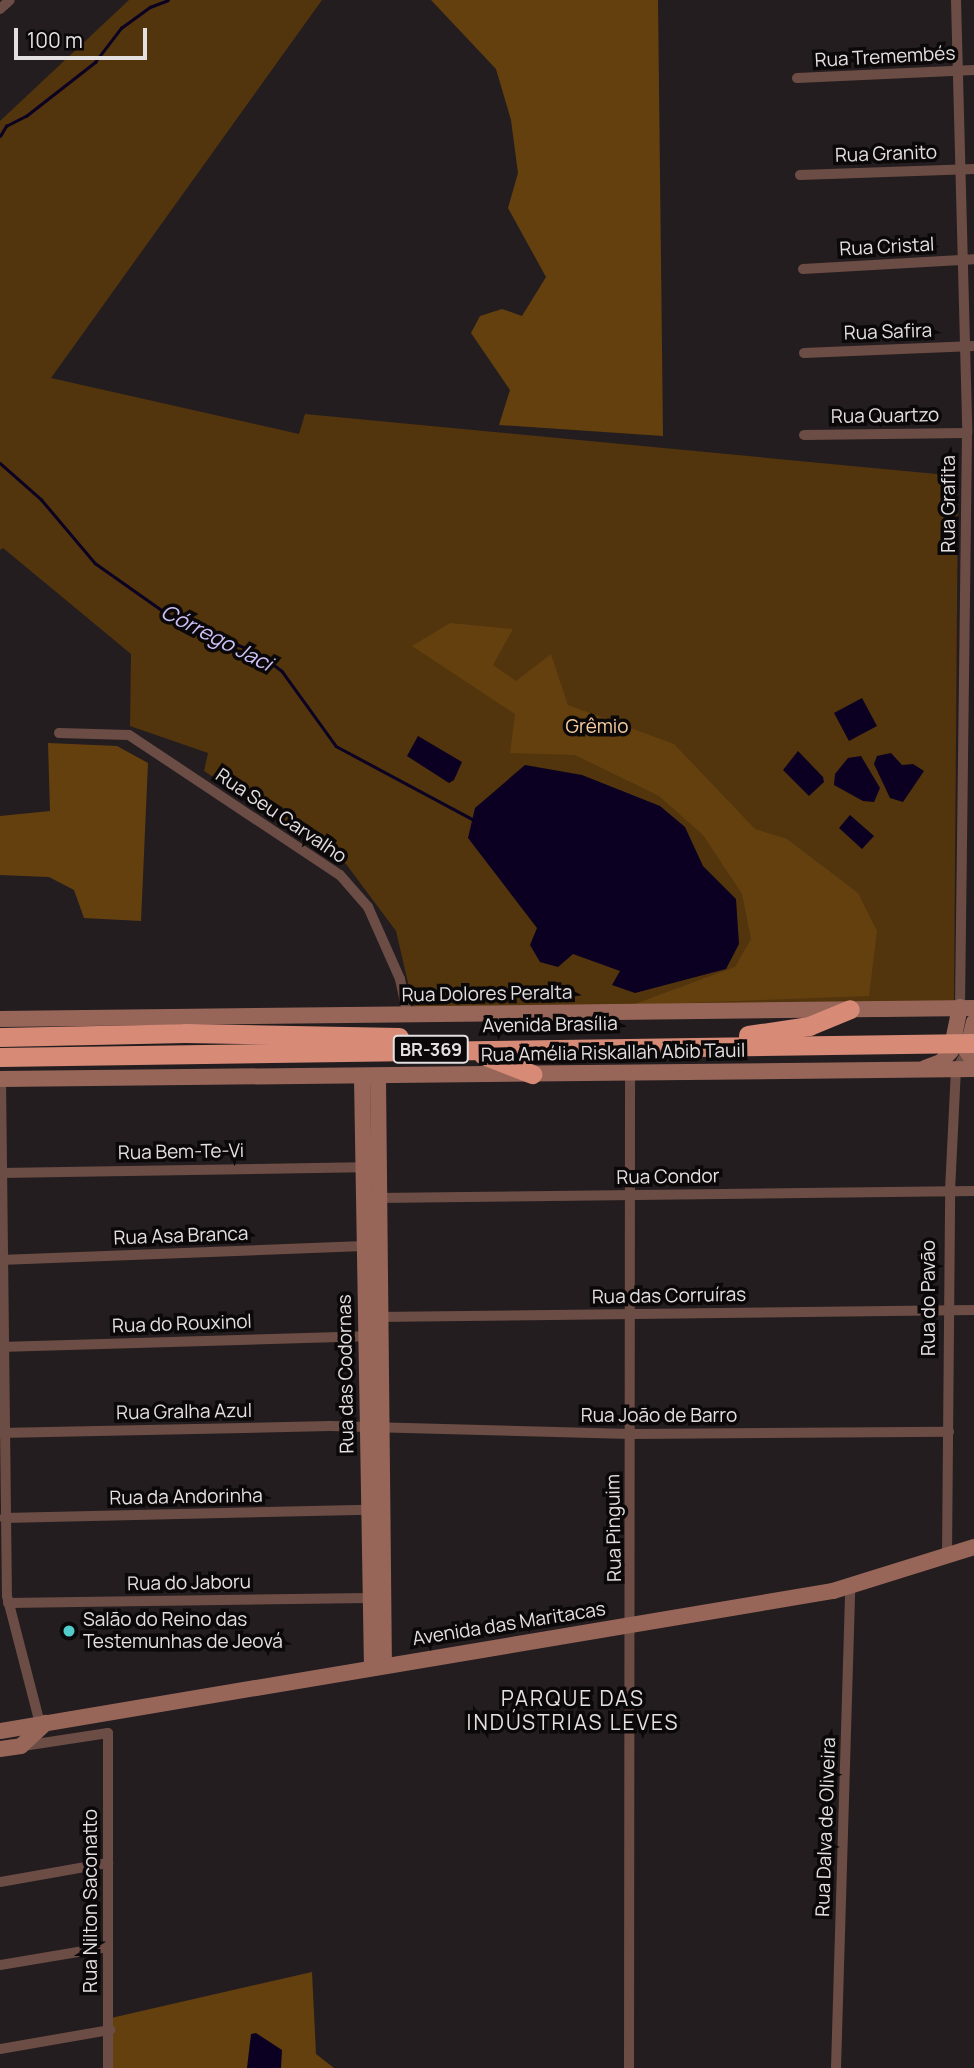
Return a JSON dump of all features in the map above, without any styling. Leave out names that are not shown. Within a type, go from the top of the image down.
[{"type":"highway","points":[[748,1035],[809,1026],[850,1009]]},
{"type":"highway","points":[[0,1031],[44,1037]]},
{"type":"highway","name":"Avenida Brasília","points":[[0,1037],[748,1035],[966,1039]]},
{"type":"highway","name":"Avenida Brasília","points":[[0,1057],[966,1039]]},
{"type":"highway","points":[[433,1049],[500,1059],[532,1074]]},
{"type":"street","name":"Rua Grafita","points":[[956,0],[957,169],[968,346],[967,1007]]},
{"type":"street","name":"Rua Tremembés","points":[[797,78],[974,70]]},
{"type":"street","name":"Rua Granito","points":[[800,175],[974,169]]},
{"type":"street","name":"Rua Cristal","points":[[803,269],[974,259]]},
{"type":"street","name":"Rua Safira","points":[[804,353],[968,346]]},
{"type":"street","name":"Rua Quartzo","points":[[804,435],[967,433]]},
{"type":"street","name":"Rua Seu Carvalho","points":[[59,733],[129,735],[340,875],[368,907],[400,979],[408,1016]]},
{"type":"street","name":"Rua Dolores Peralta","points":[[0,1019],[967,1007]]},
{"type":"street","points":[[912,1071],[941,1062],[966,1039],[967,1007]]},
{"type":"street","points":[[929,1009],[946,1017],[966,1039]]},
{"type":"street","name":"Rua do Pavão","points":[[947,1555],[950,1191],[956,1070],[966,1039]]},
{"type":"street","name":"Rua Amélia Riskallah Abib Tauil","points":[[0,1079],[370,1078],[630,1072],[974,1069]]},
{"type":"street","name":"Rua Pinguim","points":[[629,2068],[633,1624],[630,1072]]},
{"type":"street","name":"Rua das Codornas","points":[[370,1078],[362,1167],[364,1247],[373,1317],[366,1336],[374,1353]]},
{"type":"street","name":"Rua das Codornas","points":[[370,1078],[379,1198],[373,1317],[378,1667]]},
{"type":"street","points":[[0,1079],[1,1433],[8,1603],[43,1725],[21,1746],[0,1749]]},
{"type":"street","name":"Rua Bem-Te-Vi","points":[[0,1173],[362,1167]]},
{"type":"street","name":"Rua Condor","points":[[363,1198],[974,1191]]},
{"type":"street","name":"Rua Asa Branca","points":[[1,1260],[364,1247]]},
{"type":"street","name":"Rua das Corruíras","points":[[373,1317],[974,1310]]},
{"type":"street","name":"Rua do Rouxinol","points":[[1,1347],[366,1336]]},
{"type":"street","name":"Rua Gralha Azul","points":[[1,1433],[330,1426],[375,1430]]},
{"type":"street","name":"Rua das Codornas","points":[[375,1430],[369,1510],[376,1537],[369,1598],[378,1667]]},
{"type":"street","name":"Rua João de Barro","points":[[375,1430],[631,1434],[949,1432]]},
{"type":"street","name":"Rua da Andorinha","points":[[4,1518],[369,1510]]},
{"type":"street","name":"Avenida das Maritacas","points":[[0,1731],[850,1587],[974,1547]]},
{"type":"street","name":"Rua Dalva de Oliveira","points":[[836,2068],[850,1587]]},
{"type":"street","name":"Rua do Jaboru","points":[[8,1603],[369,1598]]},
{"type":"street","name":"Rua Nilton Saconatto","points":[[21,1746],[108,1733],[108,2068]]},
{"type":"street","points":[[0,1882],[107,1863]]},
{"type":"street","points":[[0,1965],[108,1947]]},
{"type":"street","points":[[0,2049],[110,2030]]},
{"type":"green space","name":"Grêmio","points":[[129,0],[322,0],[51,378],[299,434],[305,414],[958,476],[954,1004],[415,1013],[396,931],[346,864],[204,771],[208,753],[130,726],[131,654],[3,548],[0,550],[0,121]]},
{"type":"green space","points":[[431,0],[658,0],[663,436],[499,425],[510,390],[471,333],[480,316],[502,309],[522,316],[546,277],[508,208],[518,173],[511,120],[496,69]]},
{"type":"green space","points":[[450,623],[513,629],[493,665],[516,681],[551,654],[568,705],[674,744],[755,829],[787,839],[858,893],[877,931],[869,996],[632,1005],[735,967],[751,939],[742,894],[703,835],[659,796],[575,755],[510,753],[515,714],[412,646]]},
{"type":"green space","points":[[48,743],[117,746],[148,763],[141,921],[84,918],[74,890],[49,877],[0,875],[0,816],[50,811]]},
{"type":"green space","points":[[312,1972],[316,2054],[334,2068],[110,2068],[111,2018]]},
{"type":"shaded area","points":[[862,698],[877,726],[849,741],[834,713]]},
{"type":"shaded area","points":[[418,736],[462,762],[454,780],[449,783],[407,756]]},
{"type":"shaded area","points":[[798,751],[823,777],[824,782],[809,796],[783,770]]},
{"type":"shaded area","points":[[891,753],[902,765],[913,764],[924,771],[903,802],[890,798],[874,764],[877,756]]},
{"type":"shaded area","points":[[861,756],[880,788],[874,802],[863,801],[834,785],[835,774],[848,758]]},
{"type":"shaded area","points":[[525,765],[582,775],[660,806],[685,827],[703,866],[736,899],[739,944],[726,969],[635,993],[612,985],[620,971],[573,954],[558,967],[540,962],[530,945],[537,928],[468,838],[475,808]]},
{"type":"shaded area","points":[[850,815],[874,836],[862,849],[839,828]]},
{"type":"shaded area","points":[[256,2033],[282,2050],[281,2068],[247,2068],[251,2034]]},
{"type":"waterway","points":[[0,136],[6,126],[26,116],[95,62],[121,28],[150,7],[168,0]]},
{"type":"waterway","name":"Córrego Jaci","points":[[0,463],[41,499],[95,563],[173,618],[258,653],[282,671],[336,746],[474,820]]},
{"type":"place","name":"Salão do Reino das Testemunhas de Jeová","points":[[69,1631]]},
{"type":"district","name":"PARQUE DAS INDÚSTRIAS LEVES","points":[[573,1710]]}]
